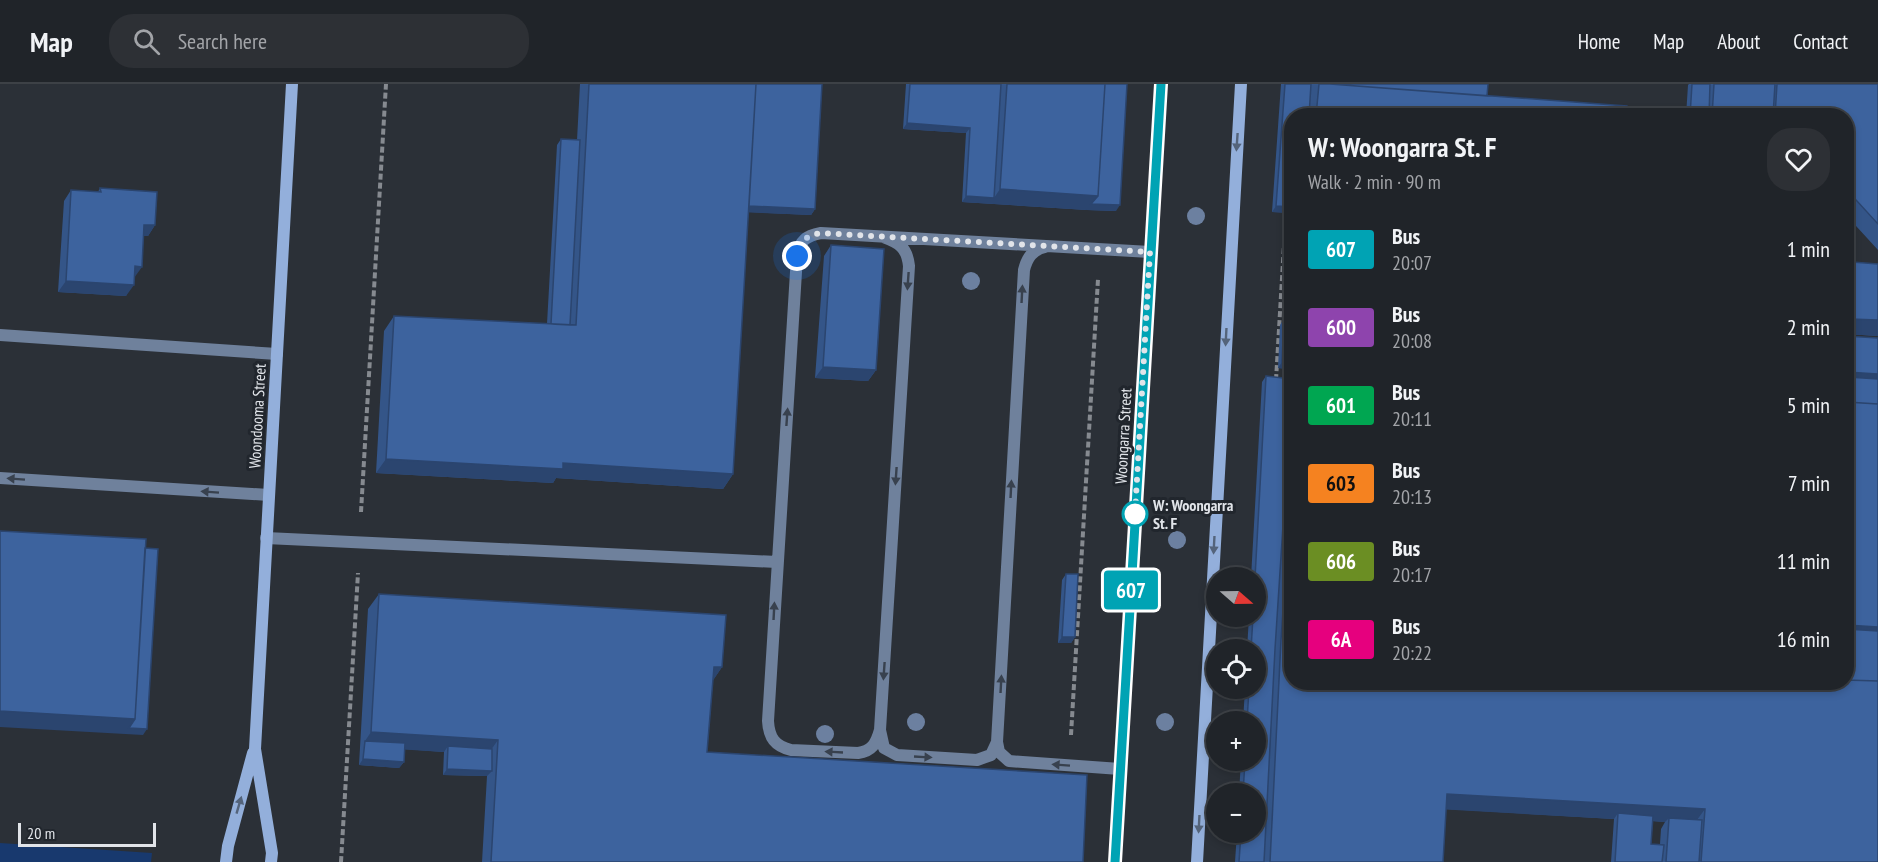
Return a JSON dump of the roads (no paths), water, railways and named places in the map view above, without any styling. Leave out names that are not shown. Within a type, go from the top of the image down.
[{"type":"street","name":"Woondooma Street","points":[[271,862],[272,853],[255,749],[292,84]]},
{"type":"street","name":"Woongarra Street","points":[[1115,862],[1161,84]]},
{"type":"street","points":[[1197,862],[1241,84]]},
{"type":"street","points":[[880,730],[873,747],[867,752],[858,753],[792,750],[781,747],[773,741],[768,732],[777,562],[799,245],[804,238],[821,233],[1150,252]]},
{"type":"street","points":[[883,237],[901,246],[908,255],[909,266],[880,730],[884,748],[897,755],[977,760],[986,759],[991,755],[997,742]]},
{"type":"street","points":[[1050,246],[1032,253],[1026,261],[1024,270],[997,742],[999,752],[1009,761],[1120,769]]},
{"type":"street","points":[[0,335],[277,354]]},
{"type":"street","points":[[0,478],[269,495]]},
{"type":"street","points":[[266,538],[777,562]]},
{"type":"street","name":"Woondooma Street","points":[[226,862],[228,846],[255,749]]},
{"type":"place","name":"W: Woongarra St. F","points":[[1135,514]]}]
